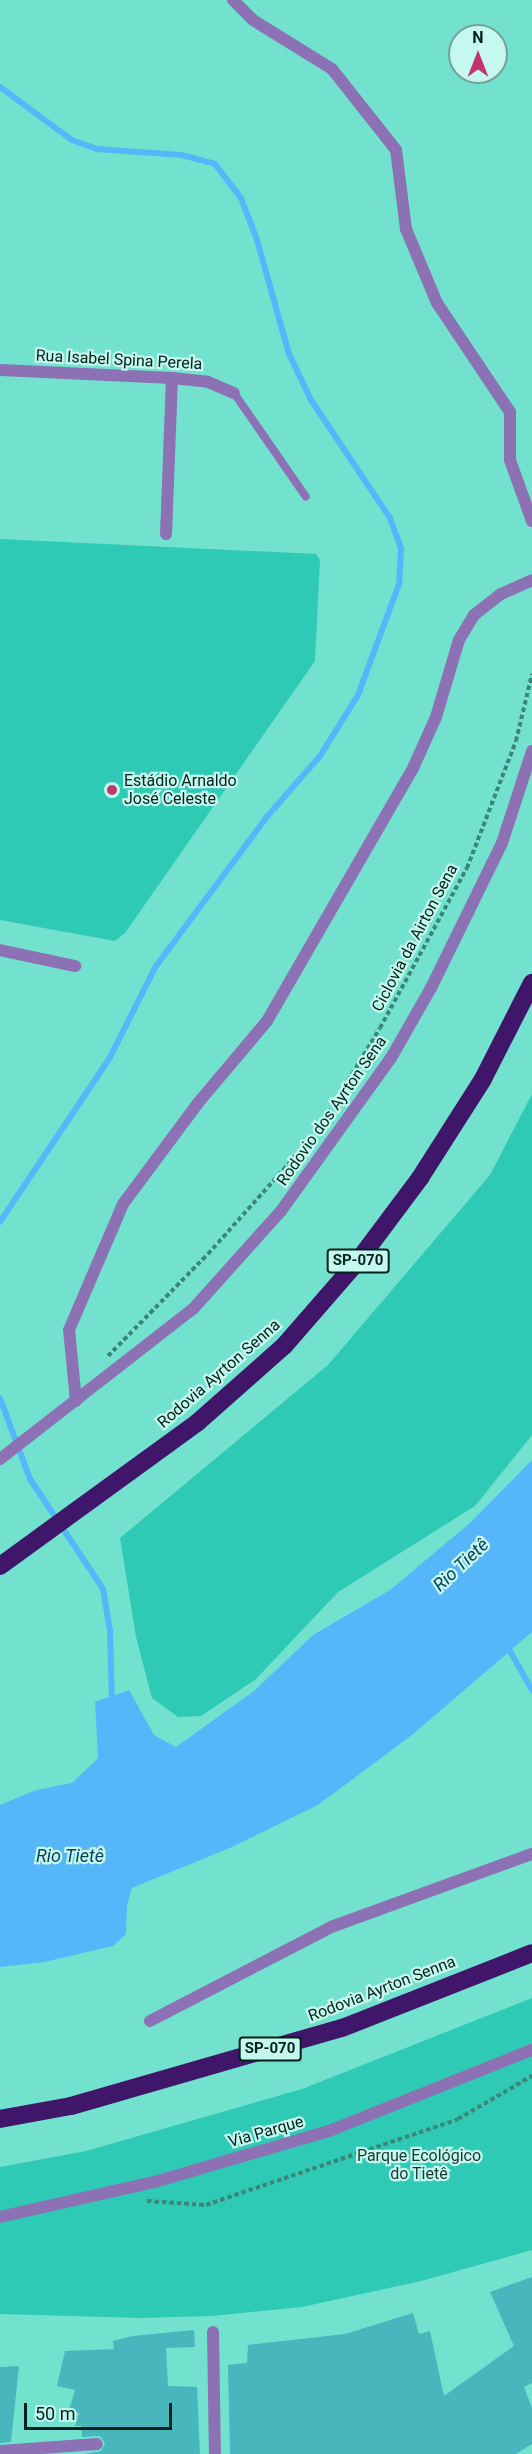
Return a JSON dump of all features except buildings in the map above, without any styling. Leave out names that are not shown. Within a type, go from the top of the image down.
[{"type":"highway","name":"Rodovia Ayrton Senna","points":[[0,1566],[198,1422],[284,1346],[358,1262],[420,1178],[483,1079],[532,983]]},
{"type":"highway","name":"Rodovia Ayrton Senna","points":[[0,2119],[71,2106],[342,2028],[532,1953]]},
{"type":"street","points":[[233,0],[253,20],[332,69],[396,150],[406,229],[437,303],[510,412],[510,460],[532,521]]},
{"type":"street","name":"Rua Isabel Spina Perela","points":[[0,370],[172,378],[208,382],[234,393]]},
{"type":"street","points":[[166,534],[172,378]]},
{"type":"street","points":[[76,1401],[69,1330],[123,1204],[198,1103],[267,1021],[414,766],[436,717],[459,640],[474,615],[501,594],[532,580]]},
{"type":"street","name":"Rodovio dos Ayrton Sena","points":[[0,1459],[58,1417],[193,1309],[281,1211],[391,1058],[475,903],[502,843],[532,751]]},
{"type":"street","points":[[0,950],[75,966]]},
{"type":"street","points":[[150,2021],[330,1927],[532,1854]]},
{"type":"street","name":"Via Parque","points":[[0,2217],[158,2181],[329,2131],[532,2049]]},
{"type":"street","points":[[213,2332],[215,2454]]},
{"type":"street","points":[[0,2451],[97,2444]]},
{"type":"lane","points":[[234,393],[306,497]]},
{"type":"path","name":"Ciclovia da Airton Sena","points":[[108,1375],[108,1352],[208,1254],[315,1134],[345,1086],[467,868],[516,741],[532,674]]},
{"type":"path","points":[[138,2203],[206,2205],[458,2119],[532,2076]]},
{"type":"green space","name":"Estádio Arnaldo José Celeste","points":[[0,539],[316,554],[320,560],[315,661],[125,933],[115,941],[0,920]]},
{"type":"green space","points":[[532,1094],[532,1435],[475,1506],[338,1592],[256,1679],[201,1716],[178,1717],[152,1698],[136,1637],[120,1538],[328,1365],[490,1175]]},
{"type":"green space","name":"Parque Ecológico do Tietê","points":[[532,1998],[532,2250],[421,2281],[302,2307],[212,2316],[142,2318],[0,2314],[0,2167],[86,2151],[302,2089]]},
{"type":"water","name":"Rio Tietê","points":[[532,1460],[532,1632],[412,1735],[318,1805],[232,1847],[132,1888],[127,1905],[126,1934],[113,1946],[44,1962],[0,1967],[0,1805],[36,1790],[72,1783],[98,1758],[95,1702],[129,1690],[154,1735],[176,1747],[254,1691],[313,1635],[390,1590],[470,1523]]},
{"type":"waterway","points":[[0,87],[72,140],[97,149],[182,155],[215,164],[241,198],[257,240],[289,354],[311,400],[390,518],[401,549],[399,584],[358,695],[320,756],[266,818],[156,966],[109,1059],[0,1222]]},
{"type":"waterway","points":[[0,1398],[30,1479],[103,1589],[110,1631],[112,1702]]},
{"type":"waterway","points":[[506,1644],[532,1690]]},
{"type":"place","name":"Estádio Arnaldo José Celeste","points":[[112,790]]}]
